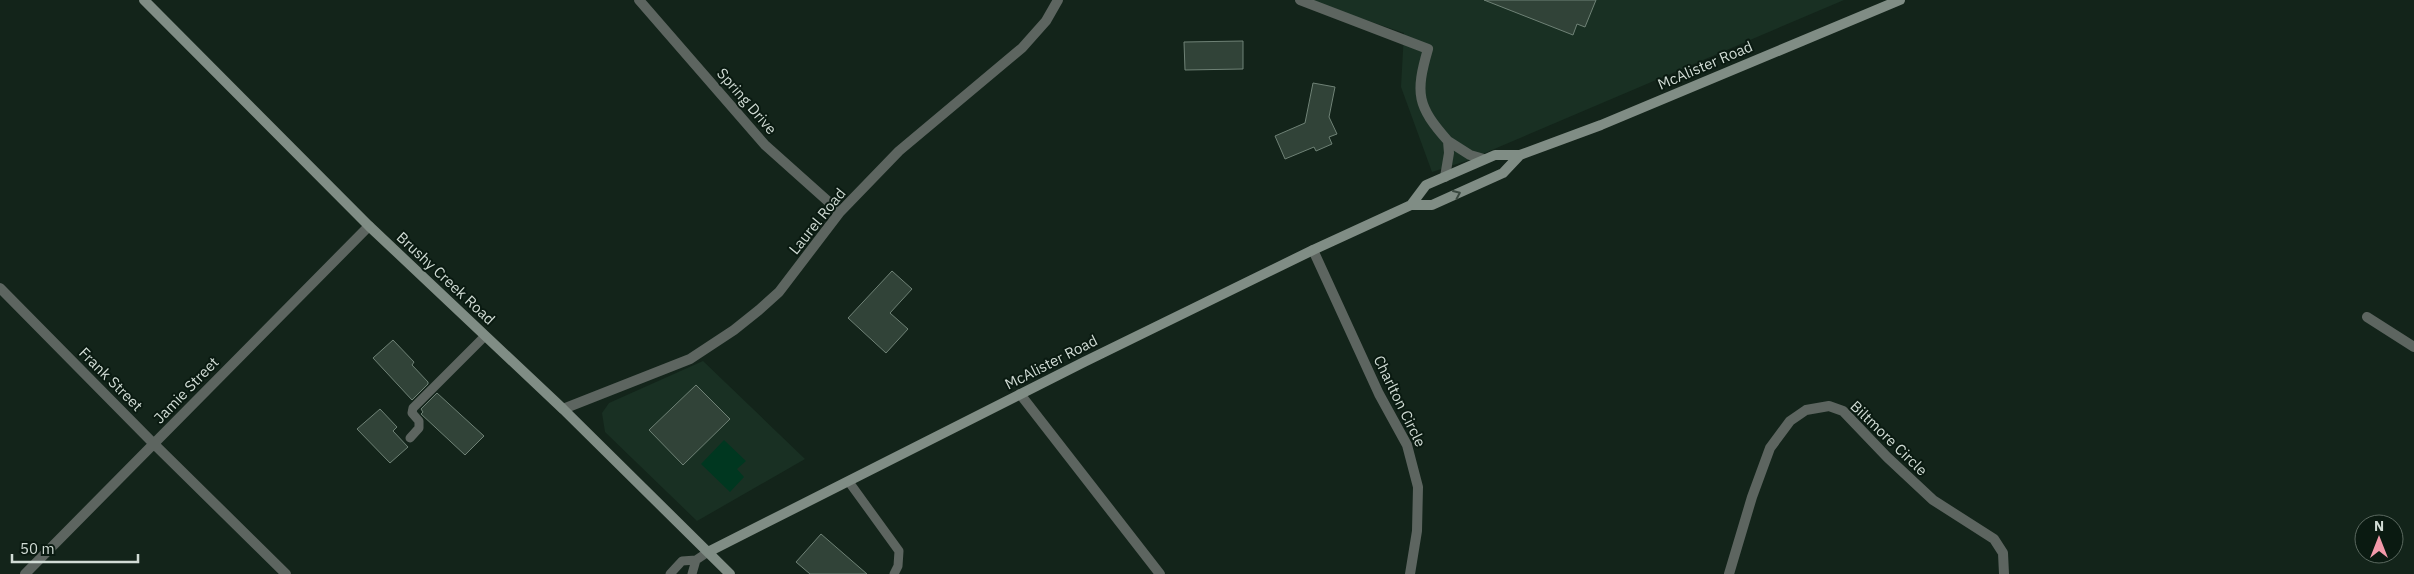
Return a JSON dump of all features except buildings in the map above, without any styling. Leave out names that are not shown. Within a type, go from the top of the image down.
[{"type":"street","name":"Brushy Creek Road","points":[[144,0],[369,226],[563,409],[730,574]]},
{"type":"street","name":"Spring Drive","points":[[639,0],[765,145],[840,212]]},
{"type":"street","name":"Laurel Road","points":[[563,409],[690,359],[734,330],[779,292],[840,212],[900,151],[1022,48],[1046,21],[1058,0]]},
{"type":"street","points":[[1300,0],[1428,49],[1421,73],[1420,95],[1428,119],[1448,141],[1470,155],[1484,159]]},
{"type":"street","name":"McAlister Road","points":[[1411,205],[1426,185],[1484,159],[1495,155],[1520,155],[1601,125],[1900,0]]},
{"type":"street","points":[[1445,177],[1448,141]]},
{"type":"street","name":"McAlister Road","points":[[708,552],[1020,394],[1313,250],[1411,205],[1432,205],[1503,173],[1520,155]]},
{"type":"street","name":"Jamie Street","points":[[25,574],[369,226]]},
{"type":"street","name":"Charlton Circle","points":[[1313,250],[1371,377],[1407,445],[1418,487],[1417,531],[1410,574]]},
{"type":"street","name":"Frank Street","points":[[0,288],[286,574]]},
{"type":"street","points":[[2367,317],[2414,348]]},
{"type":"street","points":[[1020,394],[1160,574]]},
{"type":"street","name":"Biltmore Circle","points":[[1728,574],[1752,497],[1770,448],[1790,421],[1806,410],[1829,406],[1842,411],[1933,500],[1994,539],[2003,553],[2004,574]]},
{"type":"lane","points":[[410,438],[419,428],[418,421],[412,413],[413,408],[485,336]]},
{"type":"lane","points":[[849,482],[900,551],[898,566],[894,574]]},
{"type":"lane","points":[[670,574],[682,561],[696,560],[708,552]]},
{"type":"lane","points":[[692,574],[696,560]]},
{"type":"shaded area","points":[[1307,0],[1844,0],[1466,161],[1432,172],[1401,87],[1404,33]]},
{"type":"shaded area","points":[[703,361],[805,459],[697,521],[605,432],[602,413],[609,403]]},
{"type":"green space","points":[[724,440],[746,461],[737,469],[744,477],[730,492],[701,464]]}]
